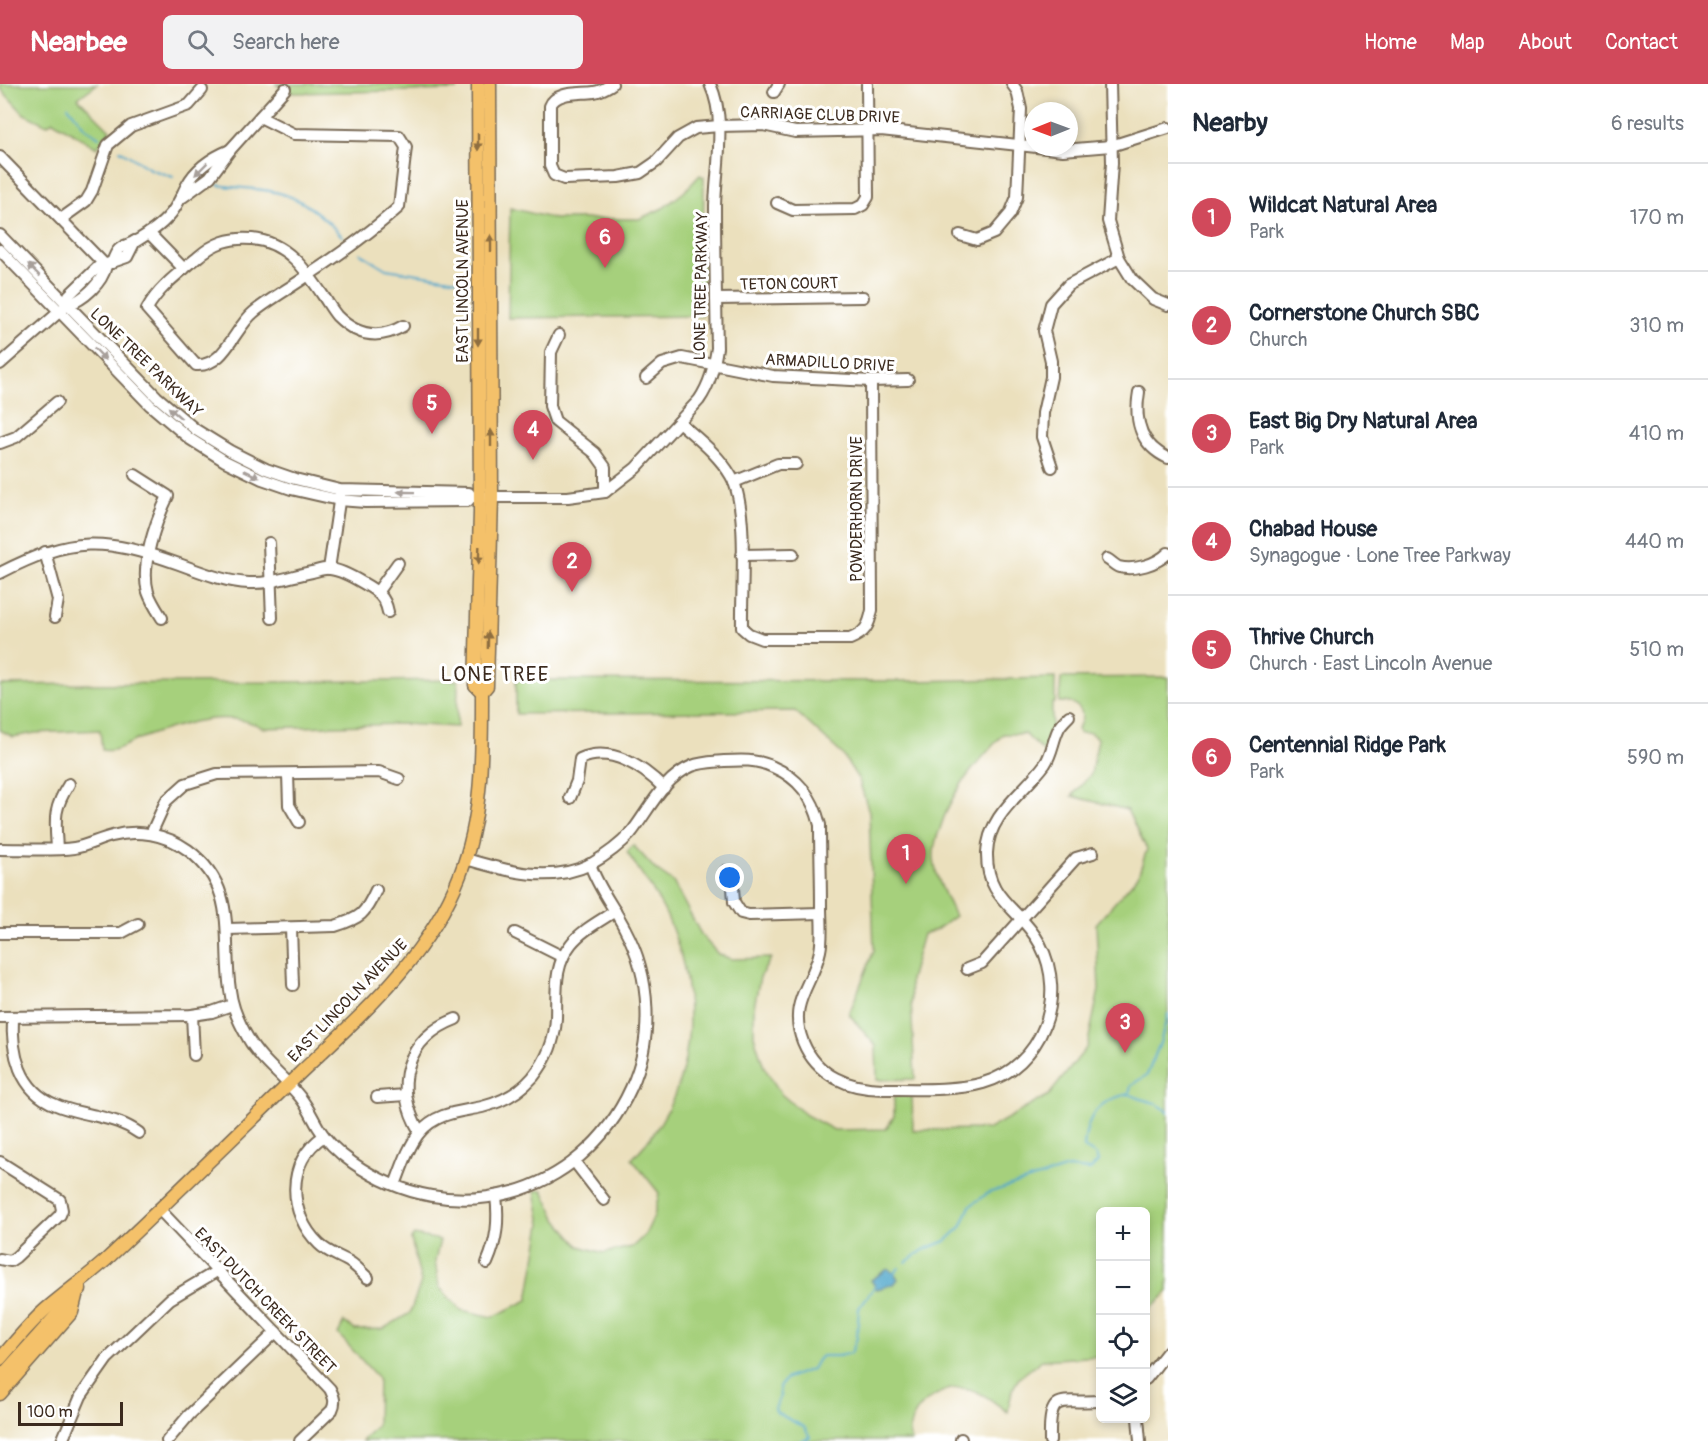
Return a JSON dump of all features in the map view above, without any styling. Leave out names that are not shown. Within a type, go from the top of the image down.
[{"type":"main road","name":"EAST LINCOLN AVENUE","points":[[478,84],[481,497]]},
{"type":"main road","name":"EAST LINCOLN AVENUE","points":[[0,1378],[104,1262],[372,1003],[420,950],[446,908],[466,859],[480,787],[482,692],[475,685],[490,84]]},
{"type":"main road","name":"EAST LINCOLN AVENUE","points":[[0,1358],[44,1311],[104,1262]]},
{"type":"main road","points":[[0,1394],[72,1312],[77,1292]]},
{"type":"main road","points":[[0,1358],[3,1362],[0,1369]]},
{"type":"street","name":"CARRIAGE CLUB DRIVE","points":[[612,84],[598,91],[559,96],[552,101],[550,106],[550,166],[558,177],[564,179],[618,177],[640,173],[656,162],[678,138],[696,128],[719,126],[763,125],[795,132],[867,129],[1063,150],[1111,146],[1168,128]]},
{"type":"street","name":"LONE TREE PARKWAY","points":[[0,250],[177,416],[230,451],[266,469],[365,502],[468,501],[481,497],[568,497],[605,492],[628,476],[679,423],[705,391],[715,365],[719,126],[715,96],[710,84]]},
{"type":"street","points":[[777,203],[793,210],[855,208],[863,205],[868,197],[867,84]]},
{"type":"street","points":[[960,235],[977,240],[994,233],[1010,214],[1017,197],[1021,109],[1017,91],[1012,84]]},
{"type":"street","points":[[1110,84],[1112,163],[1108,221],[1119,258],[1132,279],[1153,299],[1168,305]]},
{"type":"street","points":[[0,364],[63,309],[76,302],[102,280],[109,264],[127,257],[135,241],[168,218],[182,198],[210,177],[230,150],[285,89]]},
{"type":"street","points":[[62,219],[86,201],[92,191],[108,145],[131,126],[189,105],[202,90]]},
{"type":"street","points":[[260,117],[294,134],[399,136],[406,147],[399,207],[309,275],[252,313],[215,361],[204,365],[195,364],[147,309],[154,296],[212,246],[236,237],[262,240],[285,250],[309,275],[337,316],[361,333],[370,335],[393,331],[403,326]]},
{"type":"street","points":[[0,157],[109,264]]},
{"type":"street","points":[[149,233],[184,269]]},
{"type":"street","name":"LONE TREE PARKWAY","points":[[0,235],[63,309]]},
{"type":"street","points":[[1052,467],[1042,437],[1043,412],[1051,376],[1051,362],[1044,331],[1051,304],[1068,285],[1119,258]]},
{"type":"street","name":"TETON COURT","points":[[716,299],[863,297]]},
{"type":"street","points":[[559,335],[550,352],[550,406],[555,421],[595,453],[605,468],[605,492]]},
{"type":"street","name":"ARMADILLO DRIVE","points":[[646,378],[662,364],[682,358],[773,376],[871,381],[908,380]]},
{"type":"street","name":"POWDERHORN DRIVE","points":[[742,555],[742,628],[749,634],[762,639],[850,639],[862,634],[869,624],[872,610],[871,381]]},
{"type":"street","points":[[1139,392],[1137,422],[1146,442],[1168,458]]},
{"type":"street","points":[[0,443],[16,436],[57,402]]},
{"type":"street","points":[[679,423],[715,453],[734,482],[740,507],[742,555],[793,554]]},
{"type":"street","points":[[734,482],[778,464],[796,464]]},
{"type":"street","points":[[135,475],[168,496],[159,515],[149,553],[147,588],[162,618]]},
{"type":"street","points":[[329,569],[340,495]]},
{"type":"street","points":[[269,543],[272,618]]},
{"type":"street","points":[[0,573],[45,552],[83,544],[105,544],[149,553],[230,580],[249,583],[271,582],[329,569],[346,574],[378,591],[386,602],[388,612]]},
{"type":"street","points":[[45,552],[58,600],[55,617]]},
{"type":"street","points":[[1107,559],[1119,567],[1140,567],[1162,559],[1168,553]]},
{"type":"street","points":[[378,591],[398,563]]},
{"type":"street","points":[[466,859],[511,872],[527,874],[556,873],[590,864],[620,844],[664,788],[682,772],[706,763],[754,761],[767,764],[791,776],[802,786],[811,798],[820,825],[820,952],[800,1000],[799,1021],[802,1040],[817,1063],[835,1078],[859,1088],[958,1086],[983,1083],[1009,1071],[1030,1052],[1046,1025],[1052,991],[1051,975],[1035,935],[995,890],[988,865],[988,840],[999,816],[1045,763],[1052,751],[1059,727],[1069,716]]},
{"type":"street","points":[[570,798],[577,781],[580,759],[587,756],[610,756],[632,762],[651,775],[664,788]]},
{"type":"street","points":[[151,834],[166,801],[185,784],[218,774],[379,772],[399,779]]},
{"type":"street","points":[[288,774],[289,805],[299,822]]},
{"type":"street","points":[[57,848],[58,801],[69,784]]},
{"type":"street","points":[[0,849],[71,848],[123,833],[151,834],[186,848],[207,868],[222,896],[228,929],[229,987],[232,1005],[249,1041],[309,1109],[324,1136],[352,1162],[395,1185],[421,1195],[448,1198],[496,1196],[538,1183],[574,1161],[609,1127],[622,1107],[635,1077],[646,1038],[647,1014],[641,970],[626,929],[599,888],[590,864]]},
{"type":"street","points":[[967,969],[982,963],[1076,858],[1093,853]]},
{"type":"street","points":[[726,871],[733,887],[734,902],[741,913],[749,915],[821,913]]},
{"type":"street","points":[[228,929],[335,926],[349,922],[366,911],[376,890]]},
{"type":"street","points":[[395,1185],[408,1152],[420,1132],[430,1122],[454,1111],[480,1107],[504,1099],[516,1093],[534,1075],[549,1051],[554,1035],[555,984],[563,957],[579,936],[615,911]]},
{"type":"street","points":[[0,933],[121,933],[138,924]]},
{"type":"street","points":[[291,928],[293,985]]},
{"type":"street","points":[[515,933],[563,957]]},
{"type":"street","points":[[0,1017],[192,1015],[212,1012],[232,1005]]},
{"type":"street","points":[[192,1015],[194,1055]]},
{"type":"street","points":[[12,1017],[16,1060],[27,1084],[36,1093],[56,1105],[126,1124],[139,1133]]},
{"type":"street","points":[[420,1132],[410,1114],[406,1095],[408,1070],[418,1047],[434,1029],[456,1019]]},
{"type":"street","points":[[377,1097],[406,1095]]},
{"type":"street","points":[[324,1136],[310,1147],[297,1173],[295,1193],[298,1215],[307,1231],[320,1246],[353,1264],[368,1278]]},
{"type":"street","points":[[574,1161],[604,1200]]},
{"type":"street","points":[[0,1162],[60,1200],[62,1206],[60,1215],[9,1262],[0,1259]]},
{"type":"street","points":[[487,1263],[494,1248],[498,1226],[496,1196]]},
{"type":"street","name":"EAST DUTCH CREEK STREET","points":[[159,1209],[330,1389],[335,1405],[300,1441]]},
{"type":"street","points":[[62,1441],[81,1396],[107,1359],[170,1299],[217,1271]]},
{"type":"street","points":[[167,1441],[189,1415],[276,1332]]},
{"type":"street","points":[[1150,1374],[1168,1351]]},
{"type":"street","points":[[1050,1441],[1051,1411],[1056,1404],[1096,1401]]},
{"type":"street","points":[[1138,1423],[1140,1441]]},
{"type":"green space","points":[[0,84],[97,84],[78,98],[110,130],[97,148],[53,121],[47,125],[24,114],[0,88]]},
{"type":"green space","points":[[275,84],[457,84],[457,90],[293,93]]},
{"type":"green space","points":[[700,175],[704,177],[702,316],[508,318],[510,208],[555,219],[639,219],[663,208],[684,192]]},
{"type":"green space","points":[[1168,677],[1168,1292],[1150,1309],[1150,1207],[1096,1207],[1096,1356],[1042,1360],[1019,1378],[1012,1390],[1008,1412],[982,1394],[972,1390],[953,1389],[934,1396],[913,1418],[910,1427],[912,1441],[362,1441],[377,1425],[378,1378],[338,1334],[344,1322],[355,1330],[383,1329],[410,1313],[421,1282],[411,1239],[414,1235],[440,1240],[435,1261],[439,1287],[461,1310],[493,1317],[528,1300],[541,1224],[535,1191],[543,1190],[556,1218],[579,1246],[604,1253],[632,1247],[645,1235],[654,1216],[659,1193],[632,1159],[653,1134],[668,1110],[679,1084],[689,1029],[688,1001],[685,973],[678,945],[659,902],[627,852],[633,845],[656,870],[673,882],[702,936],[718,954],[731,959],[771,958],[760,977],[754,1007],[754,1036],[764,1067],[781,1094],[806,1115],[834,1130],[886,1129],[894,1116],[894,1096],[912,1095],[913,1130],[989,1129],[1049,1095],[1087,1047],[1099,990],[1096,924],[1138,876],[1147,849],[1127,810],[1072,796],[1091,774],[1098,739],[1090,733],[1079,733],[1077,729],[1082,717],[1076,705],[1059,702],[1061,678]]},
{"type":"green space","points":[[1055,678],[1052,730],[1044,752],[1025,734],[1003,734],[958,789],[937,836],[934,852],[935,867],[942,889],[955,916],[936,930],[923,934],[910,980],[915,1079],[877,1080],[876,1046],[849,1014],[874,950],[869,812],[859,780],[842,754],[795,711],[516,714],[516,680],[913,681]]},
{"type":"green space","points":[[458,680],[457,727],[402,724],[263,728],[234,719],[202,720],[171,728],[108,751],[102,750],[100,730],[35,733],[13,737],[0,730],[0,685]]},
{"type":"water","points":[[888,1269],[898,1279],[894,1284],[877,1289],[871,1280]]},
{"type":"waterway","points":[[68,106],[85,128],[99,137]]},
{"type":"waterway","points":[[120,150],[150,169],[173,177]]},
{"type":"waterway","points":[[218,185],[270,191],[292,197],[319,214],[343,237]]},
{"type":"waterway","points":[[360,253],[386,269],[458,280]]},
{"type":"waterway","points":[[1129,1094],[1131,1085],[1147,1075],[1160,1043],[1168,1014]]},
{"type":"waterway","points":[[906,1262],[925,1249],[946,1241],[961,1227],[970,1206],[988,1193],[1068,1168],[1090,1170],[1098,1162],[1096,1155],[1084,1148],[1087,1127],[1095,1112],[1109,1101],[1129,1094],[1159,1105],[1168,1112]]},
{"type":"waterway","points":[[894,1273],[899,1268]]},
{"type":"waterway","points":[[800,1441],[810,1437],[804,1427],[777,1413],[775,1409],[780,1396],[779,1387],[787,1378],[812,1369],[822,1356],[851,1353],[857,1338],[859,1308],[875,1286]]},
{"type":"place","name":"Centennial Ridge Park","points":[[605,268]]},
{"type":"place","name":"Thrive Church","points":[[432,434]]},
{"type":"place","name":"Chabad House","points":[[533,460]]},
{"type":"place","name":"Cornerstone Church SBC","points":[[572,592]]},
{"type":"place","name":"Wildcat Natural Area","points":[[906,884]]},
{"type":"place","name":"East Big Dry Natural Area","points":[[1125,1053]]},
{"type":"district","name":"LONE TREE","points":[[495,674]]}]
